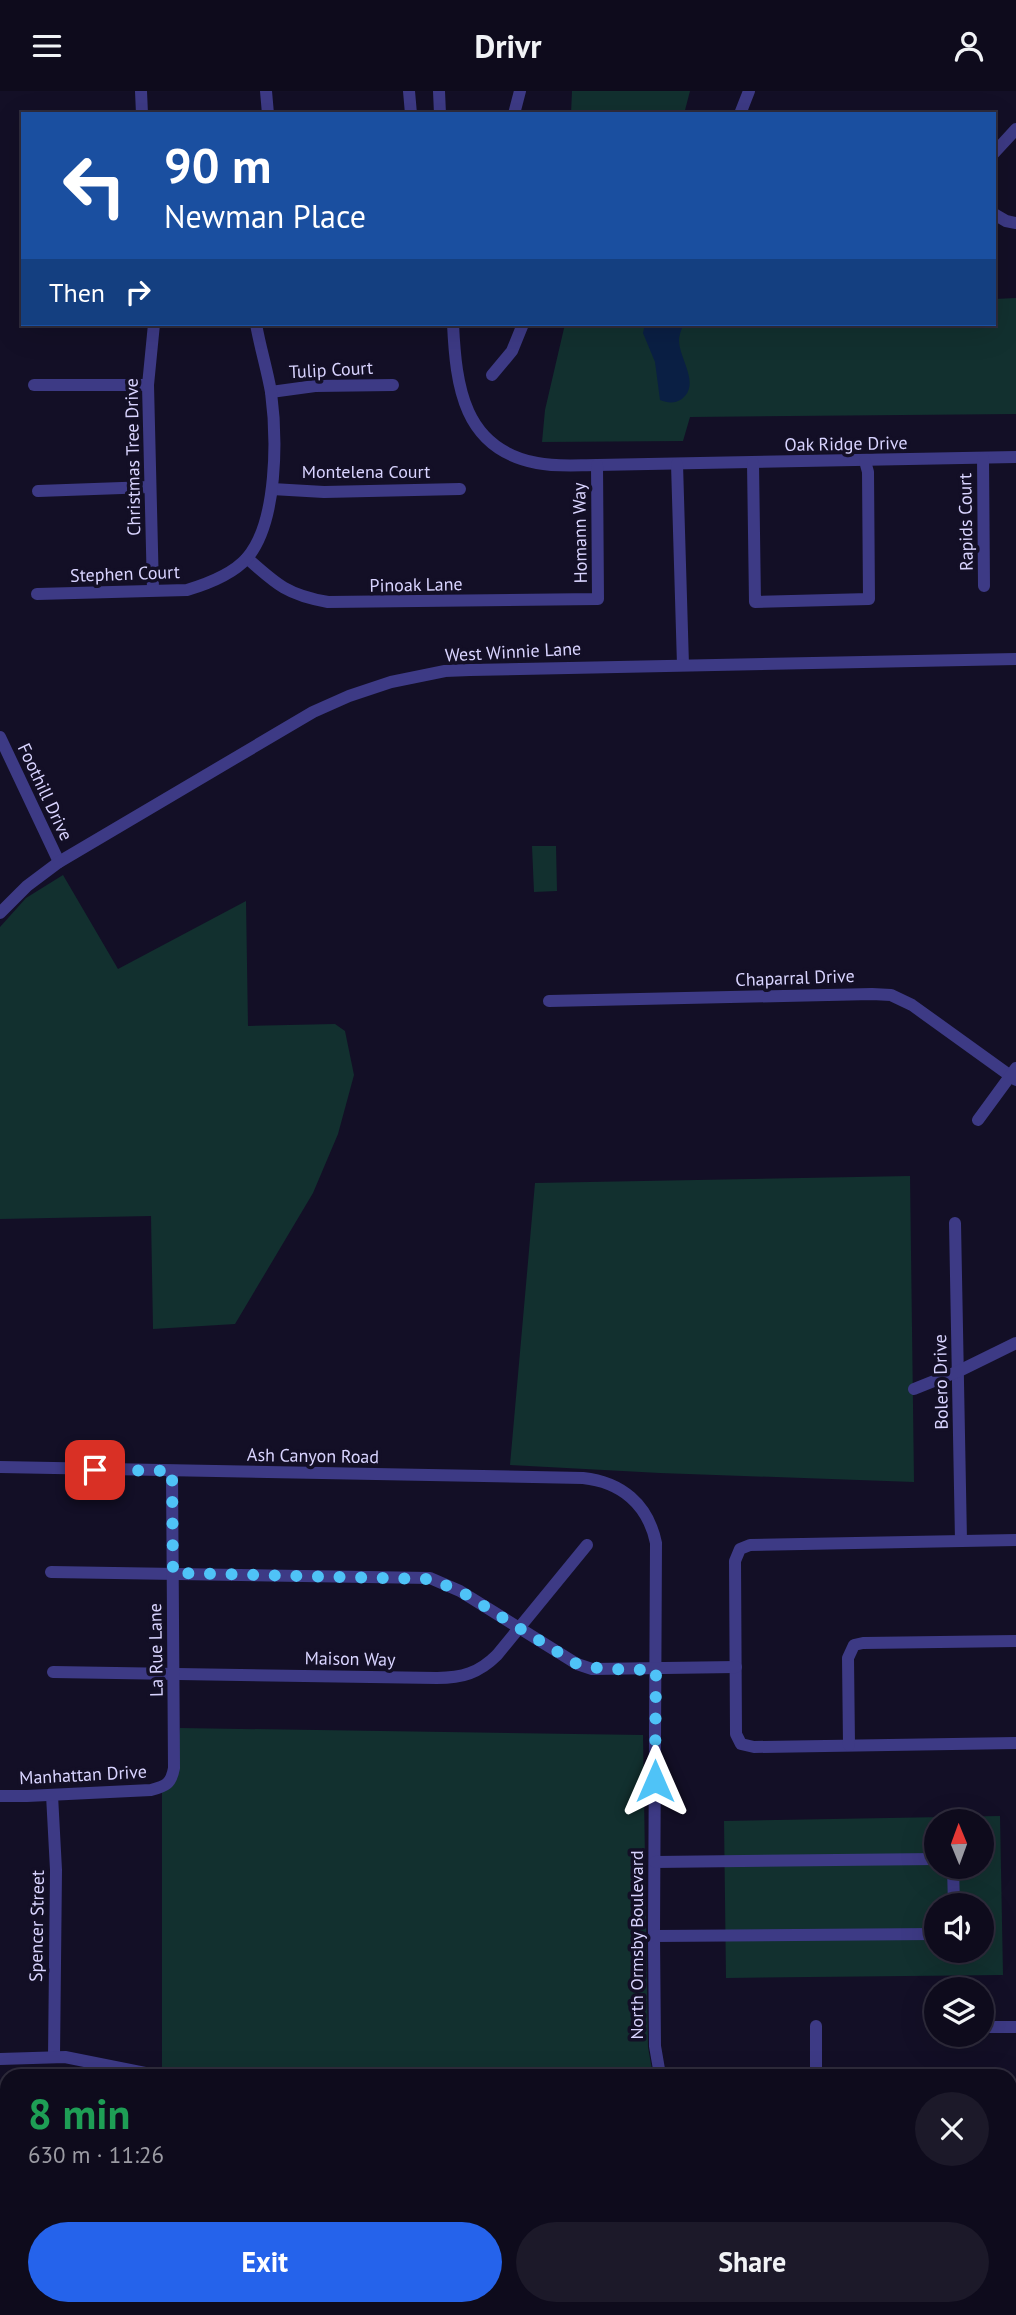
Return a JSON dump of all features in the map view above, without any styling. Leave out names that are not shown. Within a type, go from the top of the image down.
[{"type":"street","points":[[141,91],[142,112]]},
{"type":"street","points":[[266,91],[268,112]]},
{"type":"street","points":[[409,91],[411,112]]},
{"type":"street","points":[[439,91],[440,112]]},
{"type":"street","points":[[515,112],[520,91]]},
{"type":"street","points":[[741,112],[750,91]]},
{"type":"street","points":[[996,151],[1016,129]]},
{"type":"street","points":[[996,215],[1016,223]]},
{"type":"street","name":"Christmas Tree Drive","points":[[153,590],[148,385],[154,326]]},
{"type":"street","points":[[247,558],[267,523],[272,489],[271,392],[256,326]]},
{"type":"street","points":[[453,326],[456,370],[462,400],[481,433],[508,453],[535,463],[677,464],[683,665]]},
{"type":"street","points":[[492,375],[512,351],[522,326]]},
{"type":"street","points":[[34,385],[148,385]]},
{"type":"street","name":"Tulip Court","points":[[271,392],[314,386],[393,385]]},
{"type":"street","name":"Oak Ridge Drive","points":[[677,464],[1016,457]]},
{"type":"street","name":"Rapids Court","points":[[983,458],[984,586]]},
{"type":"street","points":[[753,463],[755,603],[869,599],[868,472],[865,461]]},
{"type":"street","name":"Homann Way","points":[[597,465],[598,600]]},
{"type":"street","points":[[38,491],[150,487]]},
{"type":"street","name":"Montelena Court","points":[[272,489],[324,492],[460,489]]},
{"type":"street","name":"Pinoak Lane","points":[[247,558],[276,584],[291,593],[328,602],[598,600]]},
{"type":"street","name":"Stephen Court","points":[[37,594],[187,590],[207,584],[247,558]]},
{"type":"street","name":"West Winnie Lane","points":[[0,913],[27,885],[59,862],[313,712],[391,682],[446,671],[470,670],[1016,659]]},
{"type":"street","name":"Foothill Drive","points":[[0,737],[59,862]]},
{"type":"street","name":"Chaparral Drive","points":[[549,1000],[891,995],[912,1005],[1014,1075]]},
{"type":"street","points":[[978,1120],[1014,1075]]},
{"type":"street","name":"Bolero Drive","points":[[955,1223],[961,1541]]},
{"type":"street","points":[[914,1389],[1016,1343]]},
{"type":"street","name":"Ash Canyon Road","points":[[0,1467],[583,1478],[600,1479],[622,1489]]},
{"type":"street","name":"La Rue Lane","points":[[167,1785],[172,1780],[174,1768],[172,1471]]},
{"type":"street","name":"North Ormsby Boulevard","points":[[622,1489],[645,1512],[656,1543],[654,2046],[659,2069]]},
{"type":"street","points":[[1016,1540],[750,1545],[740,1549],[735,1561],[737,1734],[741,1744],[754,1747],[1016,1743]]},
{"type":"street","name":"Maison Way","points":[[53,1672],[456,1678],[487,1665],[587,1545]]},
{"type":"street","points":[[51,1572],[430,1579],[460,1591],[577,1664],[603,1669],[736,1668]]},
{"type":"street","points":[[849,1745],[848,1658],[855,1645],[1016,1641]]},
{"type":"street","name":"Manhattan Drive","points":[[0,1796],[151,1790],[167,1785]]},
{"type":"street","name":"Spencer Street","points":[[52,1795],[55,1870],[54,2057]]},
{"type":"street","points":[[654,1862],[924,1859]]},
{"type":"street","points":[[654,1936],[924,1934]]},
{"type":"street","points":[[816,2026],[816,2069]]},
{"type":"street","points":[[994,2027],[1016,2027]]},
{"type":"street","points":[[0,2059],[65,2057],[125,2069]]},
{"type":"green space","points":[[572,91],[690,91],[685,112],[571,112]]},
{"type":"green space","points":[[1016,298],[1016,414],[690,417],[683,441],[542,442],[545,410],[565,326],[996,326],[996,299]]},
{"type":"green space","points":[[532,846],[556,846],[557,891],[534,892]]},
{"type":"green space","points":[[63,875],[118,969],[246,901],[248,1026],[335,1024],[345,1031],[354,1075],[338,1134],[313,1193],[235,1324],[153,1329],[151,1216],[0,1219],[0,927],[26,898]]},
{"type":"green space","points":[[910,1176],[914,1482],[510,1465],[535,1183]]},
{"type":"green space","points":[[180,1728],[643,1735],[648,2047],[652,2069],[162,2069],[162,1788],[174,1768]]},
{"type":"green space","points":[[994,1816],[1000,1816],[1003,1975],[726,1978],[724,1821],[924,1817],[924,1879],[994,1879]]},
{"type":"water","points":[[645,326],[682,326],[679,340],[690,386],[679,401],[671,403],[660,400],[655,362],[643,333]]},
{"type":"route","points":[[95,1470],[172,1471],[173,1573],[430,1579],[460,1591],[577,1664],[592,1669],[656,1670],[655,1781]]}]
